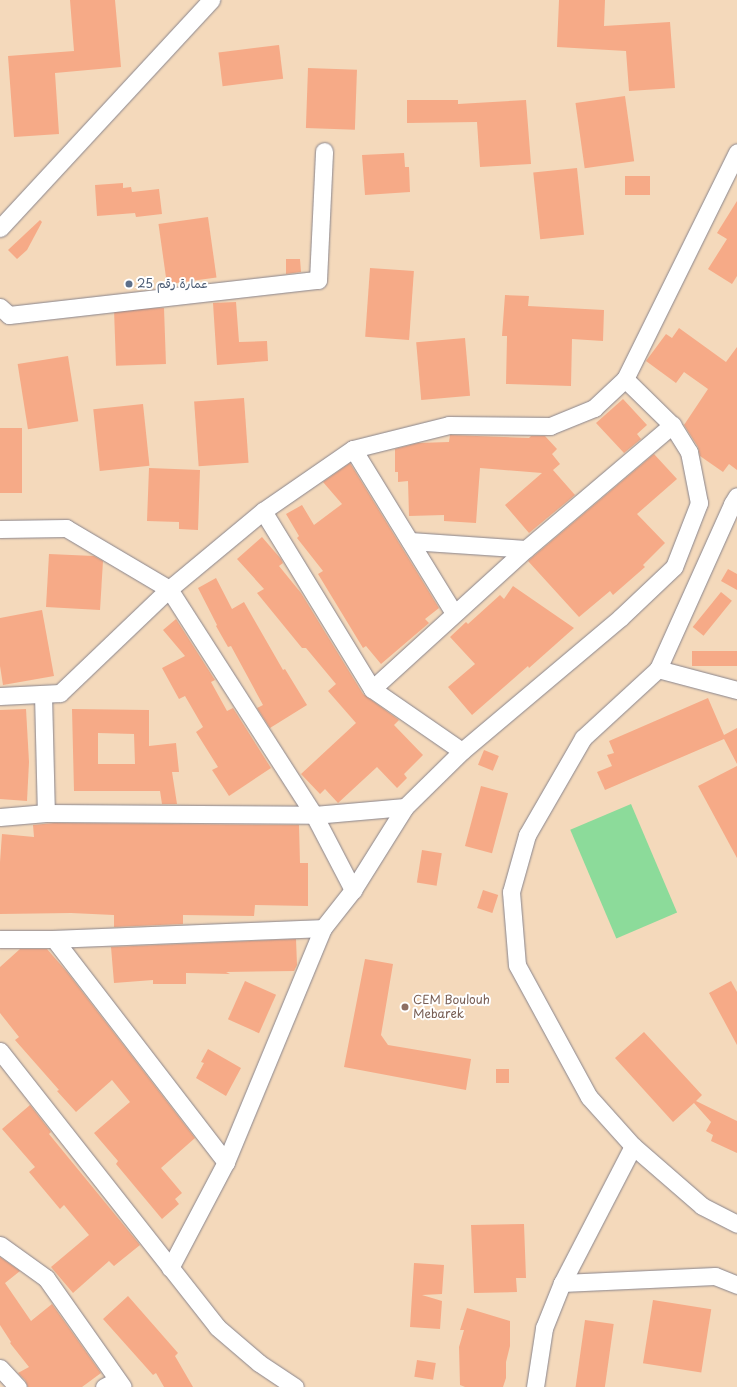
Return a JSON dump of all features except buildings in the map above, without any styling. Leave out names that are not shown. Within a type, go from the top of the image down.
[{"type":"street","points":[[0,228],[211,0]]},
{"type":"street","points":[[0,307],[9,315],[318,280],[324,151]]},
{"type":"street","points":[[0,696],[60,693],[169,589],[263,511],[353,449],[449,425],[550,426],[594,408],[624,379],[737,152]]},
{"type":"street","points":[[170,1268],[226,1162],[323,928],[353,890],[405,807],[462,751],[620,618],[674,566],[699,503],[689,452],[672,425],[624,379]]},
{"type":"street","points":[[372,689],[526,549],[672,425]]},
{"type":"street","points":[[353,449],[454,613]]},
{"type":"street","points":[[737,496],[732,504],[658,669],[583,738],[527,835],[511,892],[517,965],[589,1097],[633,1146],[702,1206],[737,1224]]},
{"type":"street","points":[[263,511],[372,689],[462,751]]},
{"type":"street","points":[[0,529],[66,528],[169,589],[314,815],[353,890]]},
{"type":"street","points":[[410,541],[526,549]]},
{"type":"street","points":[[658,669],[737,690]]},
{"type":"street","points":[[43,694],[46,813]]},
{"type":"street","points":[[0,817],[46,813],[314,815],[405,807]]},
{"type":"street","points":[[0,939],[54,939],[323,928]]},
{"type":"street","points":[[54,939],[226,1162]]},
{"type":"street","points":[[0,1052],[217,1327],[259,1363],[296,1387]]},
{"type":"street","points":[[535,1387],[544,1328],[562,1283],[633,1146]]},
{"type":"street","points":[[0,1245],[46,1278],[115,1385]]},
{"type":"street","points":[[562,1283],[715,1276],[737,1285]]},
{"type":"street","points":[[0,1368],[18,1387]]},
{"type":"green space","points":[[631,804],[677,913],[616,938],[570,830]]},
{"type":"place","name":"عمارة رقم 25","points":[[129,284]]},
{"type":"place","name":"CEM Boulouh Mebarek","points":[[405,1007]]}]
